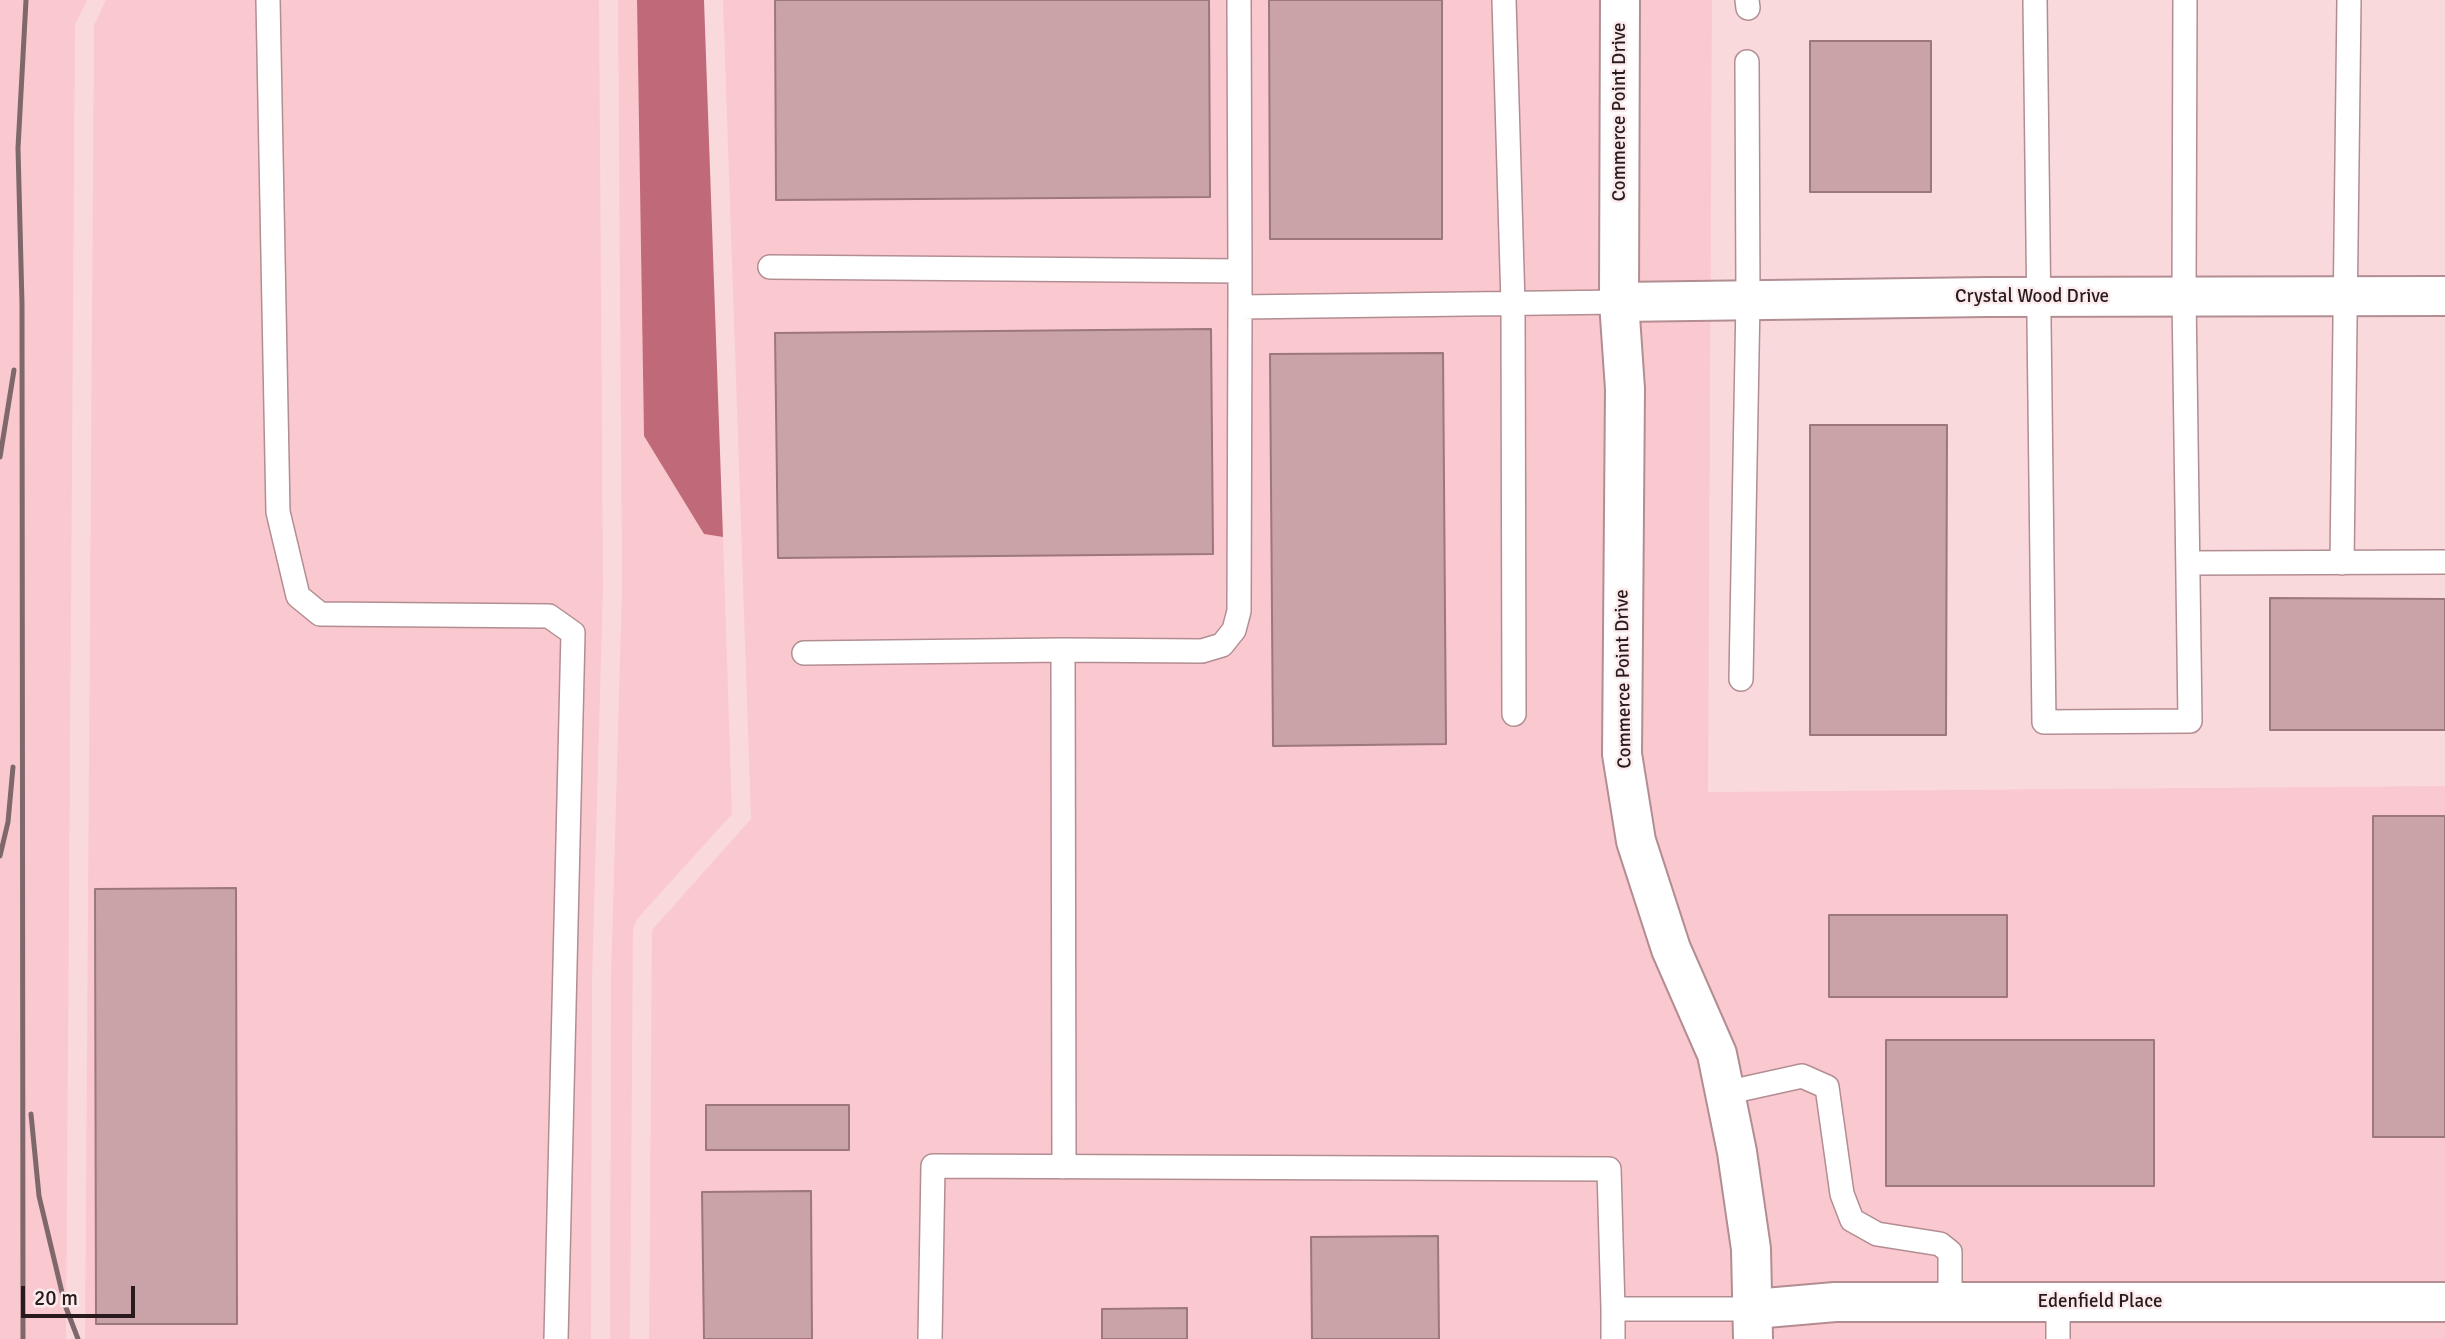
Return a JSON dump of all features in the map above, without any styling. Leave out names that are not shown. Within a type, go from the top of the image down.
[{"type":"street","name":"Commerce Point Drive","points":[[1620,0],[1619,302],[1625,389],[1622,754],[1636,841],[1671,949],[1717,1054],[1737,1152],[1751,1249],[1754,1324]]},
{"type":"street","name":"Crystal Wood Drive","points":[[1619,302],[2445,296]]},
{"type":"street","name":"Edenfield Place","points":[[1754,1324],[1835,1301],[2445,1301]]},
{"type":"lane","points":[[268,0],[278,512],[298,596],[320,614],[549,616],[573,633],[556,1339]]},
{"type":"lane","points":[[804,653],[1202,651],[1222,645],[1234,631],[1239,611],[1239,0]]},
{"type":"lane","points":[[1504,0],[1513,304],[1514,714]]},
{"type":"lane","points":[[2035,0],[2044,722],[2190,721],[2184,296],[2185,0]]},
{"type":"lane","points":[[2343,563],[2349,0]]},
{"type":"lane","points":[[1741,679],[1748,300],[1747,62]]},
{"type":"lane","points":[[770,267],[1240,271]]},
{"type":"lane","points":[[1240,307],[1619,302]]},
{"type":"lane","points":[[2189,563],[2445,562]]},
{"type":"lane","points":[[1063,650],[1064,1167]]},
{"type":"lane","points":[[1725,1093],[1802,1076],[1827,1087],[1842,1194],[1852,1220],[1877,1234],[1940,1244],[1951,1252],[1951,1301]]},
{"type":"lane","points":[[930,1339],[933,1166],[1609,1168],[1613,1339]]},
{"type":"lane","points":[[2058,1301],[2058,1339]]},
{"type":"lane","points":[[1613,1309],[1754,1324]]},
{"type":"shaded area","points":[[0,0],[87,0],[75,25],[66,1339],[0,1339]]},
{"type":"shaded area","points":[[106,0],[599,0],[603,587],[592,980],[591,1339],[85,1339],[94,25]]},
{"type":"shaded area","points":[[618,0],[637,0],[644,436],[704,534],[723,537],[732,814],[637,919],[633,929],[630,1339],[610,1339],[611,980],[622,587]]},
{"type":"shaded area","points":[[637,0],[704,0],[723,537],[704,534],[644,436]]},
{"type":"shaded area","points":[[723,0],[1712,0],[1708,792],[2445,786],[2445,1339],[649,1339],[652,930],[751,819]]},
{"type":"building","points":[[775,0],[1209,0],[1210,197],[776,200]]},
{"type":"building","points":[[1269,0],[1442,0],[1442,239],[1270,239]]},
{"type":"building","points":[[1810,41],[1931,41],[1931,192],[1810,192]]},
{"type":"building","points":[[1211,329],[1213,554],[778,558],[775,333]]},
{"type":"building","points":[[1443,353],[1446,744],[1273,746],[1270,354]]},
{"type":"building","points":[[1810,425],[1947,425],[1946,735],[1810,735]]},
{"type":"building","points":[[2270,598],[2445,599],[2445,730],[2270,730]]},
{"type":"building","points":[[2373,816],[2445,816],[2445,1137],[2373,1137]]},
{"type":"building","points":[[236,888],[237,1324],[96,1324],[95,889]]},
{"type":"building","points":[[1829,915],[2007,915],[2007,997],[1829,997]]},
{"type":"building","points":[[1886,1040],[2154,1040],[2154,1186],[1886,1186]]},
{"type":"building","points":[[706,1105],[849,1105],[849,1150],[706,1150]]},
{"type":"building","points":[[811,1191],[812,1339],[704,1339],[702,1192]]},
{"type":"building","points":[[1438,1236],[1439,1339],[1312,1339],[1311,1237]]},
{"type":"building","points":[[1187,1308],[1187,1339],[1102,1339],[1102,1309]]},
{"type":"railway","points":[[23,1339],[22,304],[18,148],[26,0]]},
{"type":"railway","points":[[0,457],[14,370]]},
{"type":"railway","points":[[0,856],[8,822],[13,767]]},
{"type":"railway","points":[[31,1114],[39,1196],[65,1305],[78,1339]]}]
